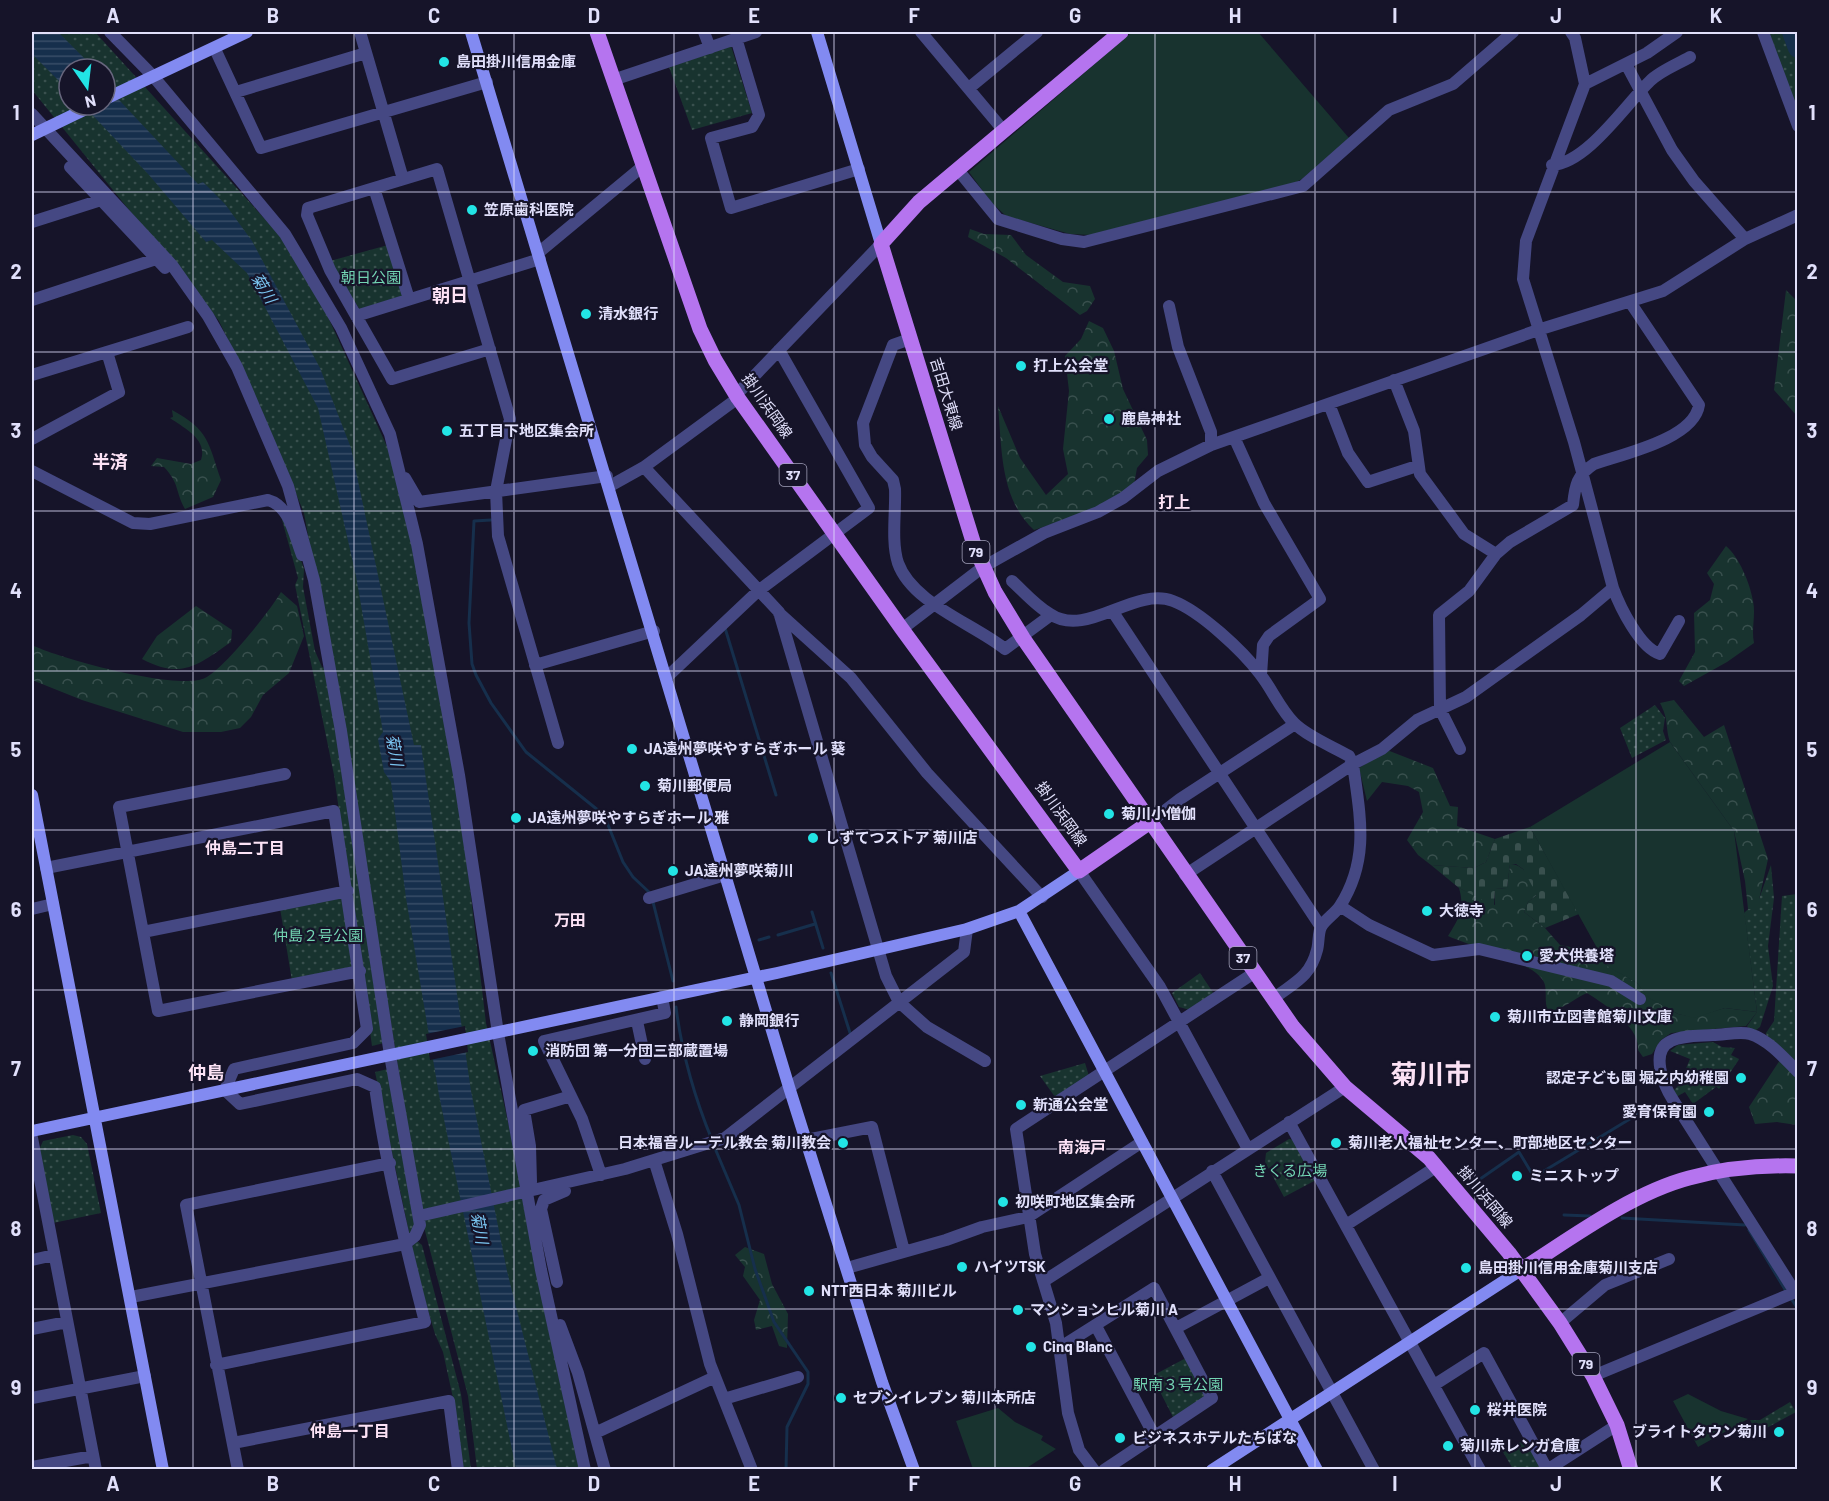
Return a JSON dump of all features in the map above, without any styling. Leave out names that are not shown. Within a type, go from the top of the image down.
[{"type":"main road","name":"掛川浜岡線","points":[[597,32],[700,328],[715,360],[737,397],[902,629],[1079,871],[1150,822],[1293,1027],[1345,1087],[1389,1122],[1436,1167],[1521,1270]]},
{"type":"main road","points":[[881,244],[919,202],[1121,32]]},
{"type":"main road","name":"吉田大東線","points":[[881,244],[966,525],[982,567],[1023,638],[1150,822]]},
{"type":"main road","points":[[1521,1270],[1633,1201],[1688,1178],[1761,1165],[1797,1166]]},
{"type":"main road","name":"79","points":[[1521,1270],[1560,1323],[1593,1376],[1617,1425],[1631,1470]]},
{"type":"street","points":[[110,32],[285,234],[341,328],[390,434],[417,544],[459,775],[496,1033],[544,1285],[585,1470]]},
{"type":"street","points":[[117,93],[247,32]]},
{"type":"street","points":[[360,32],[403,179]]},
{"type":"street","points":[[471,32],[609,481],[789,1087],[882,1382],[914,1470]]},
{"type":"street","points":[[704,32],[710,48]]},
{"type":"street","points":[[613,80],[756,32]]},
{"type":"street","points":[[397,464],[419,502],[495,491],[609,481],[644,467],[737,397],[881,244],[816,32]]},
{"type":"street","points":[[921,32],[1004,131]]},
{"type":"street","points":[[969,88],[1037,32]]},
{"type":"street","points":[[957,170],[998,219],[1062,239],[1084,242],[1303,186],[1389,110],[1453,84],[1513,32]]},
{"type":"street","points":[[1573,32],[1585,84],[1552,165],[1526,241],[1524,279],[1541,329],[1613,588],[1622,610],[1651,651],[1660,654],[1679,621]]},
{"type":"street","points":[[1585,84],[1626,64],[1677,32]]},
{"type":"street","points":[[1763,32],[1797,126]]},
{"type":"street","points":[[736,38],[759,115],[752,127],[711,138],[731,208],[859,169]]},
{"type":"street","points":[[215,49],[261,148],[487,82]]},
{"type":"street","points":[[236,92],[366,53]]},
{"type":"street","points":[[1552,165],[1564,165],[1585,150],[1652,79],[1690,57]]},
{"type":"street","points":[[1626,64],[1672,150],[1694,181],[1745,239]]},
{"type":"street","points":[[32,114],[40,131],[156,260],[213,337],[226,347]]},
{"type":"street","points":[[40,131],[69,117]]},
{"type":"street","points":[[40,131],[128,214],[172,264],[226,347],[268,433],[288,486],[314,580],[392,1055],[422,1216],[415,1236],[405,1244],[130,1297]]},
{"type":"street","points":[[356,316],[539,256],[644,166]]},
{"type":"street","points":[[490,349],[392,379],[330,270],[307,215],[308,208],[437,169],[470,280],[490,349],[510,419],[495,491],[498,536],[558,743]]},
{"type":"street","points":[[374,188],[409,299]]},
{"type":"street","points":[[32,222],[101,200]]},
{"type":"street","points":[[902,629],[982,567],[1044,533],[1098,512],[1124,498],[1158,471],[1211,445],[1541,329],[1663,291],[1745,239],[1797,215]]},
{"type":"street","points":[[32,300],[156,260]]},
{"type":"street","points":[[1460,749],[1440,709],[1439,615],[1469,591],[1496,554],[1540,522],[1573,505],[1575,485],[1582,472],[1594,464],[1678,433],[1698,415],[1699,405],[1630,302]]},
{"type":"street","points":[[1169,306],[1178,347],[1211,432],[1211,445]]},
{"type":"street","points":[[32,375],[188,327]]},
{"type":"street","points":[[910,339],[893,345],[890,350],[863,423],[865,445],[872,457],[893,480],[898,565],[914,587],[935,604],[986,633],[1005,649],[1023,638],[1051,615]]},
{"type":"street","points":[[667,677],[758,591],[869,508],[779,350]]},
{"type":"street","points":[[32,439],[119,392],[107,352]]},
{"type":"street","points":[[1394,380],[1414,431],[1417,466],[1464,534],[1496,554]]},
{"type":"street","points":[[1329,404],[1348,453],[1368,482],[1417,466]]},
{"type":"street","points":[[1234,437],[1264,502],[1320,599],[1269,636],[1263,645],[1261,675]]},
{"type":"street","points":[[644,467],[758,591],[851,678],[927,773],[1042,897]]},
{"type":"street","points":[[32,471],[133,523],[150,524],[268,500],[278,503],[284,510],[314,580]]},
{"type":"street","points":[[1012,581],[1051,615],[1062,619],[1086,619],[1113,612],[1153,596],[1173,601],[1190,610],[1240,650],[1261,675],[1295,724],[1349,756],[1353,764],[1362,829],[1361,855],[1340,906],[1321,927],[1317,952],[1305,974],[1296,985],[1273,999]]},
{"type":"street","points":[[1185,875],[1353,764],[1382,749],[1417,720],[1466,697],[1581,615],[1613,588]]},
{"type":"street","points":[[779,612],[886,976],[899,1002],[927,1027],[985,1061]]},
{"type":"street","points":[[1113,612],[1321,927]]},
{"type":"street","points":[[535,665],[654,631]]},
{"type":"street","points":[[1150,822],[1220,772],[1295,724]]},
{"type":"street","points":[[285,774],[119,807],[158,1011],[360,971]]},
{"type":"street","points":[[32,795],[163,1470]]},
{"type":"street","points":[[46,867],[334,811],[348,891],[367,1029],[363,1036],[353,1043],[234,1069],[225,1090]]},
{"type":"street","points":[[32,1131],[684,993],[967,929],[1019,911],[1079,871],[1160,987],[1248,1149]]},
{"type":"street","points":[[652,897],[726,875]]},
{"type":"street","points":[[143,932],[348,891]]},
{"type":"street","points":[[32,909],[53,904]]},
{"type":"street","points":[[1340,906],[1369,925],[1433,955],[1479,949],[1611,981],[1640,999]]},
{"type":"street","points":[[1019,911],[1317,1470]]},
{"type":"street","points":[[422,1216],[625,1169],[725,1138],[964,952],[967,929]]},
{"type":"street","points":[[1094,1470],[1076,1443],[1068,1413],[1056,1323],[1035,1254],[1016,1129],[1254,973]]},
{"type":"street","points":[[601,1175],[571,1096],[544,1041],[665,1013],[666,996]]},
{"type":"street","points":[[637,1021],[645,1059]]},
{"type":"street","points":[[1593,1376],[1792,1293],[1663,1083],[1660,1069],[1665,1046],[1670,1041],[1692,1036],[1751,1034],[1790,1061],[1797,1072]]},
{"type":"street","points":[[216,1365],[426,1322],[405,1244],[390,1163],[381,1131],[375,1087],[357,1079],[240,1104],[225,1090]]},
{"type":"street","points":[[1044,1281],[1345,1087]]},
{"type":"street","points":[[527,1193],[530,1146],[524,1110],[571,1096]]},
{"type":"street","points":[[1289,1122],[1480,1470]]},
{"type":"street","points":[[806,1140],[872,1126],[904,1251]]},
{"type":"street","points":[[32,1138],[36,1187],[54,1255],[96,1470]]},
{"type":"street","points":[[846,1268],[946,1240],[982,1227],[1028,1217],[1142,1142]]},
{"type":"street","points":[[654,1160],[678,1234],[691,1296],[715,1377],[752,1470]]},
{"type":"street","points":[[238,1470],[186,1205],[390,1163]]},
{"type":"street","points":[[1346,1225],[1436,1167]]},
{"type":"street","points":[[557,1282],[540,1209],[544,1200],[554,1194],[595,1183],[625,1169]]},
{"type":"street","points":[[1212,1171],[1374,1470]]},
{"type":"street","points":[[32,1260],[54,1255]]},
{"type":"street","points":[[1560,1323],[1605,1285],[1669,1259]]},
{"type":"street","points":[[1218,1468],[1409,1341],[1521,1270]]},
{"type":"street","points":[[1176,1329],[1269,1278]]},
{"type":"street","points":[[544,1285],[578,1373],[605,1470]]},
{"type":"street","points":[[1059,1348],[1154,1288],[1212,1398],[1104,1470]]},
{"type":"street","points":[[32,1329],[67,1322]]},
{"type":"street","points":[[1096,1326],[1155,1437]]},
{"type":"street","points":[[1434,1385],[1484,1353],[1547,1469],[1617,1425]]},
{"type":"street","points":[[32,1398],[146,1376]]},
{"type":"street","points":[[594,1433],[715,1377]]},
{"type":"street","points":[[724,1399],[798,1377]]},
{"type":"street","points":[[233,1443],[449,1401],[459,1470]]},
{"type":"street","points":[[32,1467],[93,1455]]},
{"type":"green space","points":[[32,32],[95,32],[302,260],[400,475],[453,745],[486,1023],[585,1469],[477,1469],[468,1396],[425,1231],[338,700],[304,513],[260,406],[219,321],[32,90]]},
{"type":"green space","points":[[1132,32],[1258,32],[1349,138],[1302,179],[1294,183],[1090,235],[1070,234],[1006,216],[991,202],[969,172]]},
{"type":"green space","points":[[1768,32],[1797,32],[1797,110]]},
{"type":"green space","points":[[731,46],[752,113],[692,130],[669,67]]},
{"type":"green space","points":[[970,229],[984,234],[1011,235],[1026,255],[1063,282],[1090,286],[1095,299],[1087,311],[1080,315],[1006,258],[968,237]]},
{"type":"green space","name":"朝日公園","points":[[388,245],[404,296],[360,310],[330,261]]},
{"type":"green space","points":[[1786,290],[1797,301],[1797,416],[1774,390]]},
{"type":"green space","points":[[1089,321],[1103,328],[1114,351],[1123,389],[1147,440],[1148,455],[1137,468],[1133,490],[1110,505],[1034,530],[1023,518],[1009,488],[1002,456],[998,406],[1020,458],[1046,495],[1068,474],[1063,449],[1069,391],[1065,356],[1081,339]]},
{"type":"green space","points":[[172,410],[193,424],[206,438],[221,480],[213,497],[185,509],[169,473],[164,467],[151,466],[157,458],[191,464],[201,460],[201,446],[198,440],[170,418],[173,417]]},
{"type":"green space","points":[[279,509],[288,523],[304,569],[303,587],[315,651],[322,667],[327,669],[384,1043],[372,1046],[334,775],[295,585],[298,578]]},
{"type":"green space","points":[[1726,546],[1739,563],[1752,594],[1754,643],[1727,662],[1684,686],[1679,681],[1695,652],[1694,613],[1710,600],[1714,584],[1707,573]]},
{"type":"green space","points":[[281,592],[297,606],[304,636],[289,673],[263,695],[251,717],[240,728],[221,732],[183,732],[82,700],[32,680],[32,645],[67,658],[119,672],[171,680],[191,681],[205,678],[234,652]]},
{"type":"green space","points":[[196,606],[232,630],[231,642],[199,663],[179,669],[156,665],[142,659],[157,636]]},
{"type":"green space","points":[[1674,700],[1704,737],[1724,725],[1768,859],[1757,909],[1748,909],[1745,881],[1734,831],[1670,742],[1665,714],[1660,703]]},
{"type":"green space","points":[[1655,705],[1665,718],[1663,731],[1666,740],[1632,758],[1620,728]]},
{"type":"green space","points":[[1670,742],[1734,831],[1757,1012],[1725,1008],[1694,1018],[1678,1014],[1649,998],[1637,983],[1607,966],[1530,827]]},
{"type":"green space","points":[[1387,750],[1433,768],[1450,806],[1458,807],[1457,826],[1495,839],[1486,862],[1474,868],[1431,865],[1418,855],[1407,840],[1423,812],[1419,792],[1408,786],[1382,782],[1367,801],[1359,768]]},
{"type":"green space","points":[[1530,827],[1579,914],[1545,928],[1524,912],[1528,902],[1537,895],[1523,869],[1516,864],[1510,864],[1507,888],[1495,889],[1494,906],[1459,888],[1431,865],[1474,868],[1486,862],[1495,839]]},
{"type":"green space","points":[[1510,864],[1524,870],[1537,895],[1528,902],[1524,912],[1545,928],[1560,945],[1581,949],[1637,983],[1650,998],[1678,1014],[1694,1017],[1725,1008],[1757,1012],[1746,1026],[1671,1033],[1661,1040],[1652,1054],[1643,1057],[1627,1024],[1587,993],[1558,1009],[1548,1011],[1544,983],[1535,972],[1512,960],[1448,936],[1460,913],[1459,888],[1495,905],[1495,889],[1507,888]]},
{"type":"green space","points":[[1771,865],[1774,898],[1768,946],[1773,986],[1760,1027],[1751,1034],[1747,1026],[1757,1012],[1744,913],[1759,899]]},
{"type":"green space","points":[[1797,894],[1797,1064],[1782,1048],[1767,1037],[1766,1033],[1774,1021],[1782,896]]},
{"type":"green space","name":"仲島２号公園","points":[[344,896],[355,965],[351,969],[292,981],[280,908]]},
{"type":"green space","points":[[1200,973],[1214,994],[1190,1010],[1179,1007],[1172,993]]},
{"type":"green space","points":[[1713,1042],[1722,1047],[1735,1048],[1731,1055],[1739,1059],[1738,1061],[1719,1089],[1692,1065],[1716,1087],[1693,1104],[1685,1092],[1676,1097],[1673,1091],[1679,1085],[1690,1059],[1670,1051],[1678,1045]]},
{"type":"green space","points":[[1780,1060],[1797,1076],[1797,1125],[1777,1122],[1755,1124],[1749,1107]]},
{"type":"green space","points":[[1085,1063],[1089,1076],[1055,1097],[1040,1076]]},
{"type":"green space","points":[[388,1069],[415,1223],[410,1237],[375,1072]]},
{"type":"green space","points":[[73,1135],[81,1137],[87,1144],[101,1213],[53,1223],[39,1150],[43,1141]]},
{"type":"green space","name":"きくる広場","points":[[1289,1139],[1294,1140],[1316,1180],[1284,1197],[1265,1162],[1266,1153]]},
{"type":"green space","points":[[417,1241],[422,1245],[461,1394],[471,1469],[462,1469],[453,1398],[443,1352],[435,1334],[410,1249]]},
{"type":"green space","points":[[745,1247],[764,1254],[772,1284],[788,1314],[787,1348],[779,1346],[772,1326],[756,1330],[754,1320],[760,1300],[743,1276],[745,1267],[735,1255]]},
{"type":"green space","name":"駅南３号公園","points":[[1186,1358],[1205,1395],[1204,1399],[1174,1419],[1152,1376]]},
{"type":"green space","points":[[1688,1394],[1721,1411],[1748,1419],[1698,1447],[1673,1401]]},
{"type":"green space","points":[[1790,1402],[1796,1412],[1750,1437],[1745,1428],[1752,1424],[1750,1420],[1760,1420]]},
{"type":"green space","points":[[998,1408],[1015,1422],[1043,1436],[1041,1440],[1056,1449],[1025,1469],[973,1469],[956,1421]]},
{"type":"green space","points":[[1525,1439],[1539,1465],[1538,1469],[1513,1469],[1503,1452]]},
{"type":"water","points":[[32,32],[58,32],[83,57],[57,57],[57,79],[32,54]]},
{"type":"water","name":"菊川","points":[[117,98],[198,184],[203,182],[225,204],[252,241],[320,368],[351,448],[414,745],[421,745],[471,1091],[507,1271],[557,1469],[516,1469],[439,1095],[406,898],[391,782],[384,772],[378,739],[383,732],[356,576],[318,408],[247,273],[212,240],[206,242],[149,175],[94,117],[117,117]]},
{"type":"pier","points":[[465,1026],[468,1052],[430,1060],[426,1034]]},
{"type":"waterway","points":[[1792,32],[1798,48]]},
{"type":"waterway","points":[[491,520],[474,521],[469,623],[472,664],[476,675],[491,703],[526,752],[604,815],[623,862],[633,877],[650,893]]},
{"type":"waterway","points":[[725,628],[776,795]]},
{"type":"waterway","points":[[653,902],[673,981]]},
{"type":"waterway","points":[[812,912],[823,948]]},
{"type":"waterway","points":[[778,935],[815,924]]},
{"type":"waterway","points":[[759,940],[769,937]]},
{"type":"waterway","points":[[831,973],[851,1036]]},
{"type":"waterway","points":[[676,1007],[690,1075],[712,1140]]},
{"type":"waterway","points":[[1470,1186],[1519,1152],[1534,1177],[1653,1105]]},
{"type":"waterway","points":[[714,1146],[739,1205],[755,1269],[774,1322],[808,1372],[808,1384],[787,1427],[786,1470]]},
{"type":"waterway","points":[[1564,1215],[1590,1216]]},
{"type":"waterway","points":[[1622,1218],[1745,1225]]},
{"type":"waterway","points":[[1749,1230],[1786,1291]]},
{"type":"waterway","points":[[1790,1297],[1798,1309]]},
{"type":"place","name":"島田掛川信用金庫","points":[[444,62]]},
{"type":"place","name":"笠原歯科医院","points":[[472,210]]},
{"type":"place","name":"清水銀行","points":[[586,314]]},
{"type":"place","name":"打上公会堂","points":[[1021,366]]},
{"type":"place","name":"鹿島神社","points":[[1109,419]]},
{"type":"place","name":"五丁目下地区集会所","points":[[447,431]]},
{"type":"place","name":"JA遠州夢咲やすらぎホール 葵","points":[[632,749]]},
{"type":"place","name":"菊川郵便局","points":[[645,786]]},
{"type":"place","name":"菊川小僧伽","points":[[1109,814]]},
{"type":"place","name":"JA遠州夢咲やすらぎホール 雅","points":[[516,818]]},
{"type":"place","name":"しずてつストア 菊川店","points":[[813,838]]},
{"type":"place","name":"JA遠州夢咲菊川","points":[[673,871]]},
{"type":"place","name":"大徳寺","points":[[1427,911]]},
{"type":"place","name":"愛犬供養塔","points":[[1527,956]]},
{"type":"place","name":"菊川市立図書館菊川文庫","points":[[1495,1017]]},
{"type":"place","name":"静岡銀行","points":[[727,1021]]},
{"type":"place","name":"消防団 第一分団三部蔵置場","points":[[533,1051]]},
{"type":"place","name":"認定子ども園 堀之内幼稚園","points":[[1741,1078]]},
{"type":"place","name":"新通公会堂","points":[[1021,1105]]},
{"type":"place","name":"愛育保育園","points":[[1709,1112]]},
{"type":"place","name":"日本福音ルーテル教会 菊川教会","points":[[843,1143]]},
{"type":"place","name":"菊川老人福祉センター、町部地区センター","points":[[1336,1143]]},
{"type":"place","name":"ミニストップ","points":[[1517,1176]]},
{"type":"place","name":"初咲町地区集会所","points":[[1003,1202]]},
{"type":"place","name":"ハイツTSK","points":[[962,1267]]},
{"type":"place","name":"島田掛川信用金庫菊川支店","points":[[1466,1268]]},
{"type":"place","name":"NTT西日本 菊川ビル","points":[[809,1291]]},
{"type":"place","name":"マンションヒル菊川 A","points":[[1018,1310]]},
{"type":"place","name":"Cinq Blanc","points":[[1031,1347]]},
{"type":"place","name":"セブンイレブン 菊川本所店","points":[[841,1398]]},
{"type":"place","name":"桜井医院","points":[[1475,1410]]},
{"type":"place","name":"ブライトタウン菊川","points":[[1779,1432]]},
{"type":"place","name":"ビジネスホテルたちばな","points":[[1120,1438]]},
{"type":"place","name":"菊川赤レンガ倉庫","points":[[1448,1446]]},
{"type":"district","name":"朝日","points":[[450,296]]},
{"type":"district","name":"半済","points":[[110,462]]},
{"type":"district","name":"打上","points":[[1174,502]]},
{"type":"district","name":"仲島二丁目","points":[[245,848]]},
{"type":"district","name":"万田","points":[[570,920]]},
{"type":"district","name":"仲島","points":[[206,1073]]},
{"type":"district","name":"菊川市","points":[[1431,1075]]},
{"type":"district","name":"南海戸","points":[[1082,1147]]},
{"type":"district","name":"仲島一丁目","points":[[350,1431]]}]
